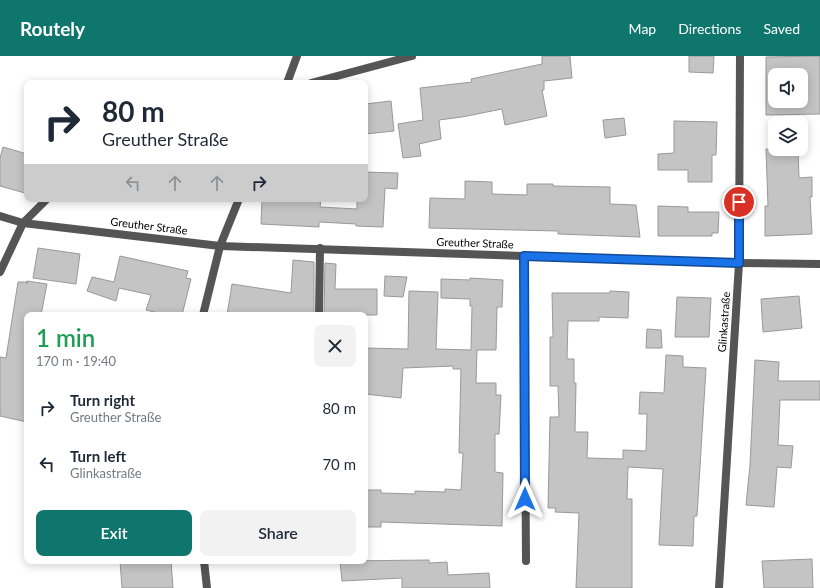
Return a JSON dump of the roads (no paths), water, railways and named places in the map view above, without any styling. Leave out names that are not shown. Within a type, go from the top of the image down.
[{"type":"street","points":[[288,80],[297,56]]},
{"type":"street","points":[[322,80],[412,56]]},
{"type":"street","name":"Glinkastraße","points":[[719,588],[739,263],[740,56]]},
{"type":"street","points":[[0,272],[23,223],[44,202]]},
{"type":"street","points":[[204,312],[220,246],[238,202]]},
{"type":"street","name":"Greuther Straße","points":[[0,216],[23,223],[220,246],[320,248],[739,263],[820,264]]},
{"type":"street","points":[[319,312],[320,248]]},
{"type":"street","points":[[524,256],[526,561]]},
{"type":"street","points":[[204,564],[207,588]]}]
